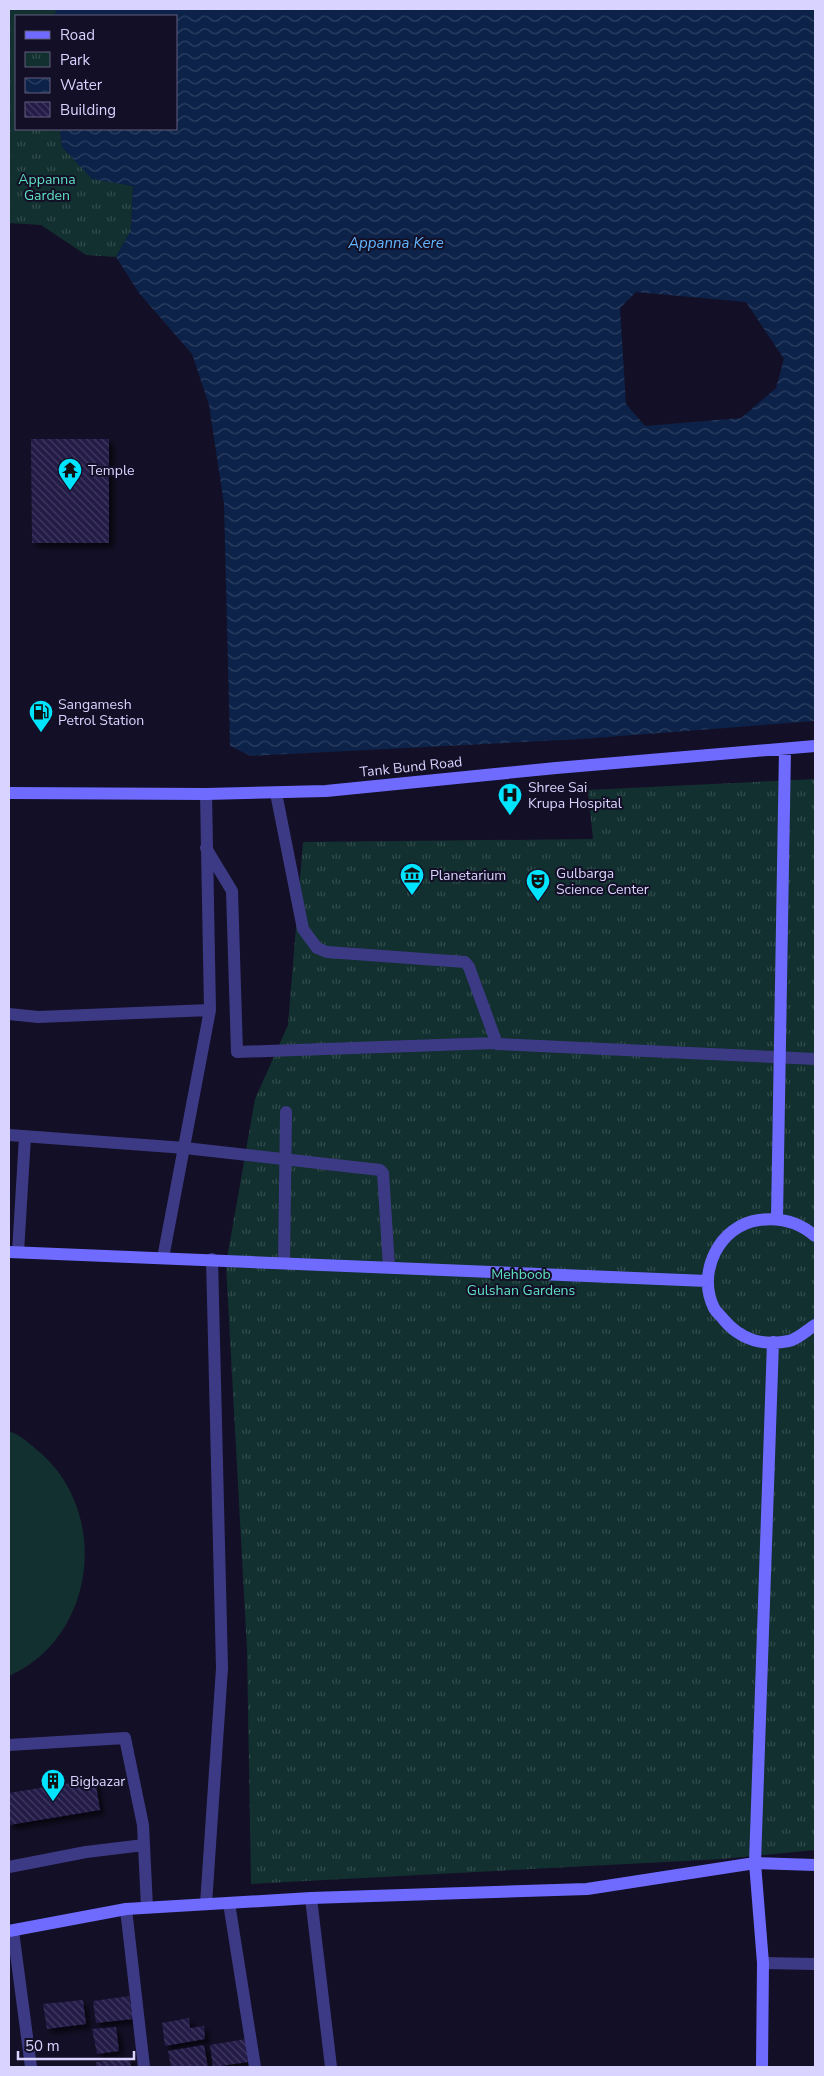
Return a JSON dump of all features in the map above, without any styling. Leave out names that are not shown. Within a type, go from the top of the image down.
[{"type":"street","name":"Tank Bund Road","points":[[9,792],[206,794],[326,791],[565,767],[815,746]]},
{"type":"street","points":[[776,1218],[785,749]]},
{"type":"street","points":[[276,793],[303,930],[317,948],[327,952],[465,962],[469,967],[496,1043]]},
{"type":"street","points":[[163,1258],[210,1010],[206,794]]},
{"type":"street","points":[[206,848],[232,891],[237,1052],[496,1043],[815,1060]]},
{"type":"street","points":[[9,1014],[38,1017],[210,1010]]},
{"type":"street","points":[[284,1262],[286,1112]]},
{"type":"street","points":[[9,1135],[185,1148],[383,1172],[389,1267]]},
{"type":"street","points":[[25,1137],[13,1252],[708,1281]]},
{"type":"street","points":[[815,1236],[804,1227],[776,1218],[748,1221],[727,1235],[713,1255],[708,1281],[714,1308],[735,1332],[761,1343],[790,1341],[815,1326]]},
{"type":"street","points":[[206,1904],[222,1668],[212,1259]]},
{"type":"street","points":[[762,2067],[763,1963],[755,1863],[773,1342]]},
{"type":"street","points":[[9,1745],[125,1738],[141,1813],[148,1907]]},
{"type":"street","points":[[9,1868],[92,1851],[144,1845]]},
{"type":"street","points":[[31,2067],[11,1931],[126,1909],[148,1907],[311,1898],[586,1889],[755,1863],[815,1865]]},
{"type":"street","points":[[311,1898],[331,2067]]},
{"type":"street","points":[[229,1903],[255,2067]]},
{"type":"street","points":[[126,1909],[144,2067]]},
{"type":"street","points":[[763,1963],[815,1964]]},
{"type":"green space","name":"Appanna Garden","points":[[9,9],[57,9],[54,15],[15,15],[15,130],[60,130],[62,147],[92,178],[133,186],[131,230],[116,257],[86,255],[41,225],[9,223]]},
{"type":"green space","name":"Mehboob Gulshan Gardens","points":[[815,779],[815,1850],[722,1859],[251,1884],[247,1650],[226,1264],[255,1099],[288,1025],[303,842],[593,839],[588,790]]},
{"type":"green space","points":[[9,1431],[30,1444],[61,1475],[76,1505],[84,1538],[84,1571],[76,1603],[61,1633],[39,1658],[9,1676]]},
{"type":"water","name":"Appanna Kere","points":[[57,9],[815,9],[815,721],[582,739],[251,756],[230,746],[224,504],[209,405],[192,354],[139,293],[116,257],[131,230],[133,186],[92,179],[62,147],[60,130],[178,130],[178,15],[54,15]],"holes":[[[636,292],[746,302],[784,359],[776,388],[741,418],[645,426],[626,404],[620,308]]]},
{"type":"building","name":"Temple","points":[[31,439],[109,439],[109,543],[32,543]]},
{"type":"building","name":"Bigbazar","points":[[95,1779],[100,1810],[9,1825],[9,1793]]},
{"type":"building","points":[[129,1996],[133,2019],[96,2023],[93,2001]]},
{"type":"building","points":[[83,2000],[86,2024],[47,2029],[43,2004]]},
{"type":"building","points":[[189,2018],[190,2028],[204,2026],[205,2039],[165,2046],[162,2023]]},
{"type":"building","points":[[116,2027],[119,2051],[97,2054],[92,2029]]},
{"type":"building","points":[[246,2039],[248,2062],[213,2067],[210,2045]]},
{"type":"building","points":[[204,2045],[208,2067],[171,2067],[168,2051]]},
{"type":"building","points":[[130,2058],[131,2067],[96,2067],[96,2062]]},
{"type":"place","name":"Temple","points":[[70,491]]},
{"type":"place","name":"Sangamesh Petrol Station","points":[[41,733]]},
{"type":"place","name":"Shree Sai Krupa Hospital","points":[[510,816]]},
{"type":"place","name":"Planetarium","points":[[412,896]]},
{"type":"place","name":"Gulbarga Science Center","points":[[538,902]]},
{"type":"place","name":"Bigbazar","points":[[53,1802]]}]
